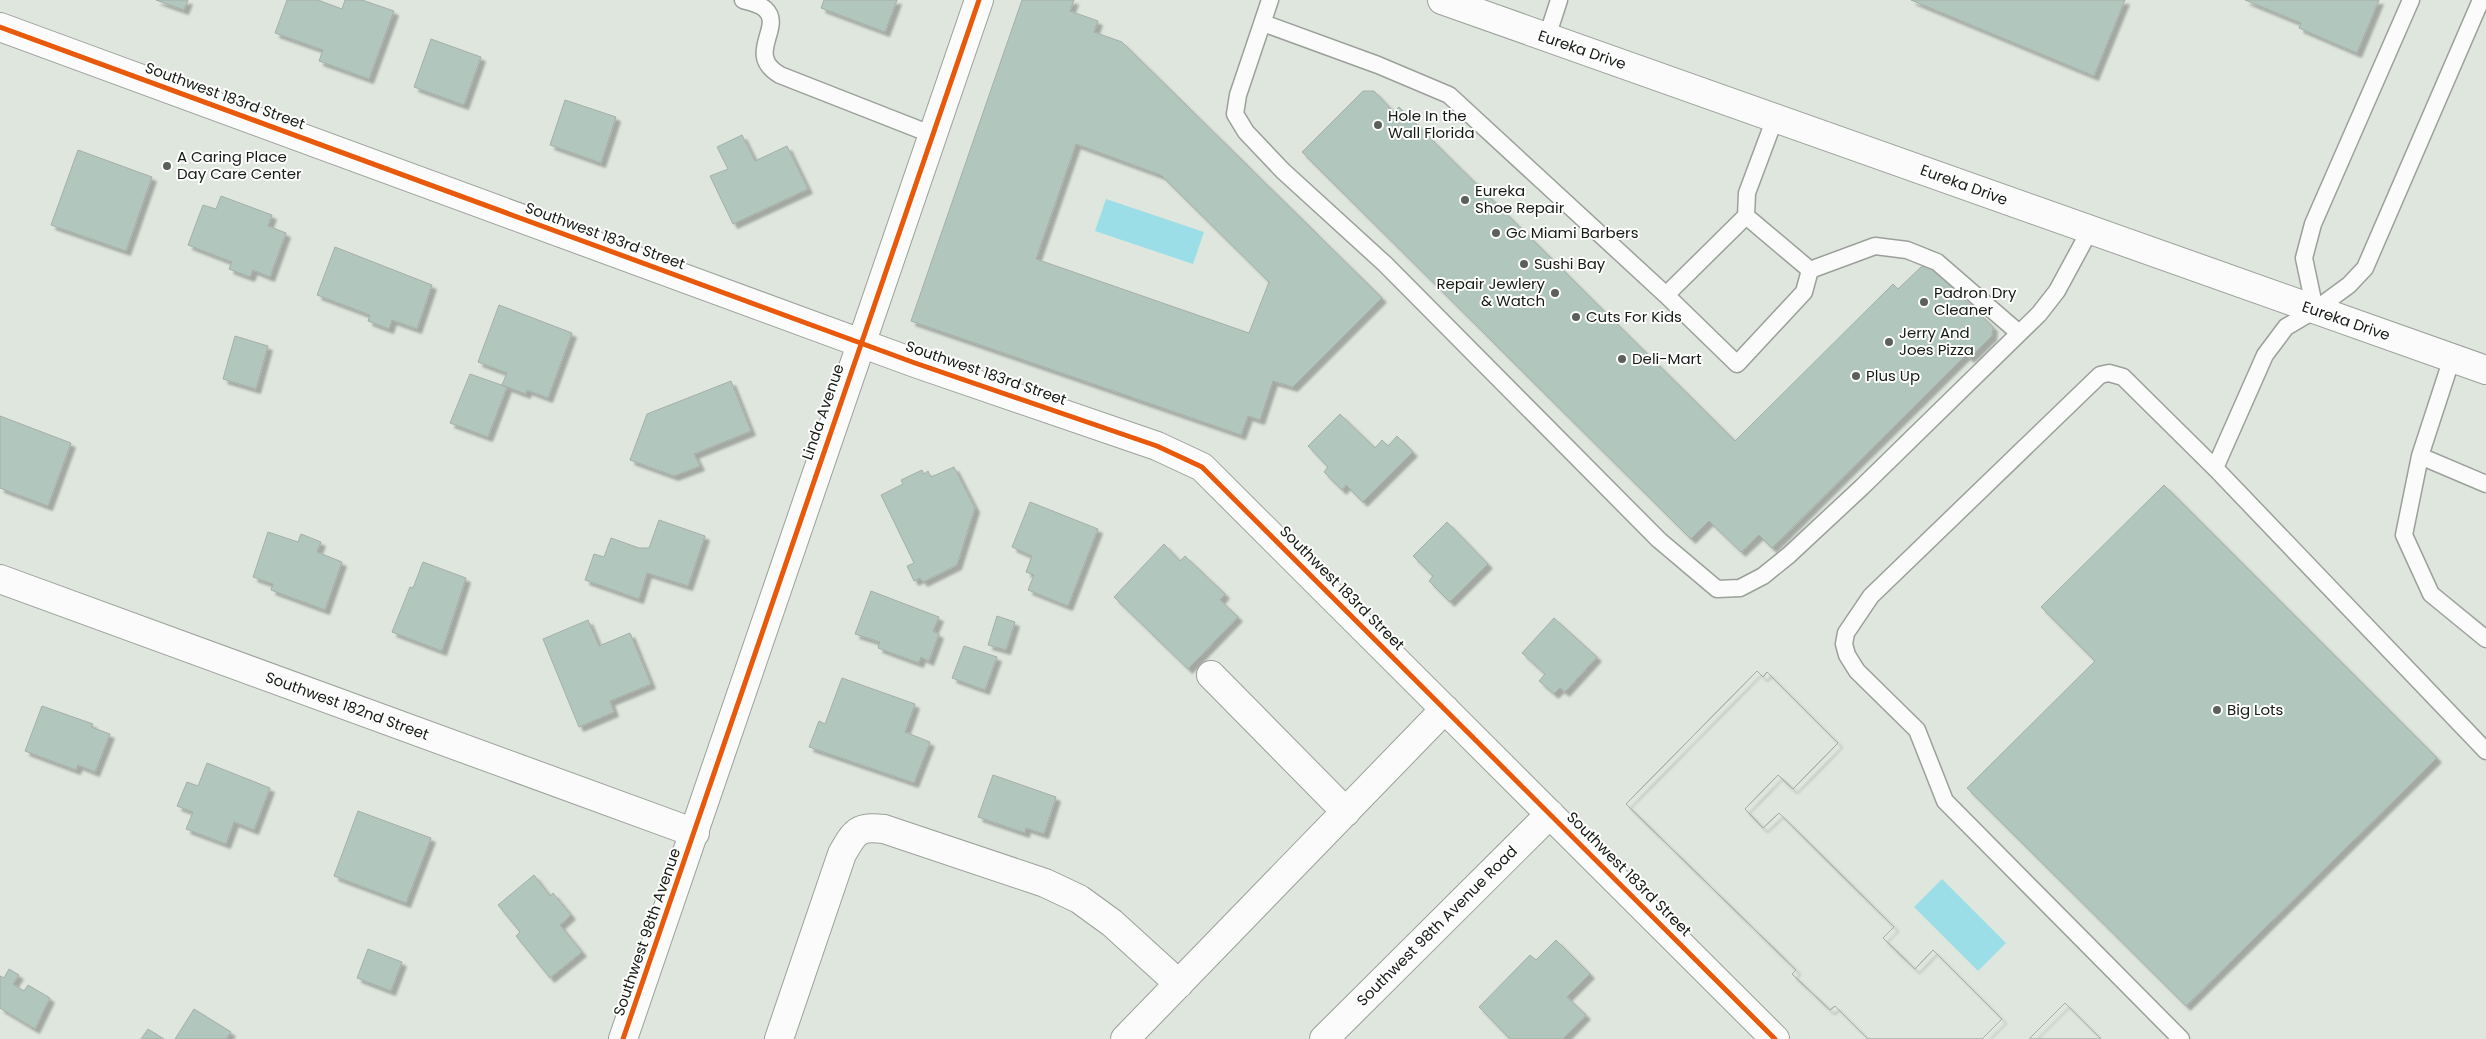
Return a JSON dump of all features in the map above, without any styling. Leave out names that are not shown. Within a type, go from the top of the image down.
[{"type":"street","name":"Linda Avenue","points":[[695,833],[860,342],[979,0]]},
{"type":"street","name":"Eureka Drive","points":[[1442,0],[2486,370]]},
{"type":"street","name":"Southwest 183rd Street","points":[[0,27],[860,342],[1157,446],[1191,460],[1202,467],[1775,1039]]},
{"type":"street","name":"Southwest 182nd Street","points":[[0,579],[695,833]]},
{"type":"street","points":[[1211,675],[1346,812]]},
{"type":"street","points":[[1125,1039],[1445,709]]},
{"type":"street","name":"Southwest 98th Avenue Road","points":[[1324,1039],[1550,814]]},
{"type":"street","points":[[779,1039],[842,854],[853,834],[866,827],[884,829],[1007,870],[1045,883],[1079,899],[1112,923],[1179,984]]},
{"type":"street","name":"Southwest 98th Avenue","points":[[623,1039],[695,833]]},
{"type":"lane","points":[[743,0],[765,8],[770,16],[770,28],[764,46],[764,59],[769,68],[780,75],[933,135]]},
{"type":"lane","points":[[1270,0],[1238,95],[1235,114],[1246,132],[1283,171],[1385,264],[1659,540],[1717,589],[1740,588],[1763,576],[1789,555],[2039,314],[2057,291],[2090,230]]},
{"type":"lane","points":[[1546,37],[1559,0]]},
{"type":"lane","points":[[2315,310],[2304,258],[2313,224],[2411,0]]},
{"type":"lane","points":[[2215,468],[2266,355],[2286,327],[2315,310],[2349,285],[2365,268],[2481,0]]},
{"type":"lane","points":[[1263,23],[1378,65],[1449,95],[1666,295],[1737,364],[1804,292],[1810,270]]},
{"type":"lane","points":[[1666,295],[1746,216],[1747,193],[1775,118]]},
{"type":"lane","points":[[1746,216],[1810,270]]},
{"type":"lane","points":[[1810,270],[1875,246],[1907,250],[1937,262],[2019,333]]},
{"type":"lane","points":[[2452,358],[2420,456],[2404,535],[2431,594],[2486,640]]},
{"type":"lane","points":[[2181,1039],[1945,801],[1917,730],[1858,671],[1847,655],[1844,644],[1846,633],[1854,618],[1871,596],[2104,373],[2123,377],[2215,468],[2486,751]]},
{"type":"lane","points":[[2420,456],[2486,484]]},
{"type":"water","points":[[1106,199],[1204,232],[1193,264],[1095,231]]},
{"type":"water","points":[[1942,879],[2006,943],[1978,971],[1914,907]]},
{"type":"building","points":[[156,0],[188,0],[184,10]]},
{"type":"building","points":[[287,0],[318,0],[342,9],[345,0],[362,0],[394,11],[369,79],[319,61],[323,50],[275,33]]},
{"type":"building","points":[[824,0],[897,0],[885,32],[821,8]]},
{"type":"building","points":[[1022,0],[1074,0],[1070,11],[1098,21],[1094,32],[1122,42],[1382,298],[1293,387],[1273,381],[1260,420],[1248,416],[1241,435],[911,321]],"holes":[[[1076,144],[1161,175],[1269,282],[1249,333],[1036,259]]]},
{"type":"building","points":[[1911,0],[2125,0],[2094,76]]},
{"type":"building","points":[[2245,0],[2379,0],[2357,53],[2299,28],[2301,23]]},
{"type":"building","points":[[431,39],[481,57],[464,105],[414,87]]},
{"type":"building","points":[[1363,91],[1374,91],[1394,112],[1399,107],[1735,441],[1893,284],[1898,289],[1921,267],[1930,266],[1993,327],[1992,336],[1970,358],[1966,355],[1772,548],[1759,535],[1741,552],[1709,521],[1691,539],[1302,152]]},
{"type":"building","points":[[565,100],[616,117],[601,163],[550,145]]},
{"type":"building","points":[[742,135],[755,161],[787,146],[808,189],[733,224],[710,176],[728,169],[717,147]]},
{"type":"building","points":[[78,150],[152,177],[126,251],[51,225]]},
{"type":"building","points":[[221,196],[272,215],[268,226],[286,233],[270,277],[253,270],[250,277],[229,269],[232,262],[188,245],[203,205],[216,209]]},
{"type":"building","points":[[335,247],[432,285],[417,329],[392,320],[389,329],[368,321],[370,315],[317,295]]},
{"type":"building","points":[[499,305],[572,333],[548,398],[527,390],[526,394],[502,385],[507,373],[478,362]]},
{"type":"building","points":[[235,336],[268,346],[256,389],[223,379]]},
{"type":"building","points":[[470,374],[507,387],[488,437],[450,423]]},
{"type":"building","points":[[731,381],[751,431],[694,454],[700,466],[674,476],[630,460],[647,414]]},
{"type":"building","points":[[1340,414],[1375,448],[1382,440],[1388,446],[1397,436],[1413,452],[1363,502],[1346,485],[1342,490],[1324,472],[1328,467],[1308,446]]},
{"type":"building","points":[[0,416],[71,443],[48,506],[0,488]]},
{"type":"building","points":[[954,467],[975,508],[957,565],[923,582],[920,578],[914,581],[907,566],[914,563],[881,495],[903,484],[901,480],[922,470],[924,474],[928,471],[931,477]]},
{"type":"building","name":"Big Lots","points":[[2164,485],[2437,758],[2186,1006],[1967,788],[2095,661],[2041,607]]},
{"type":"building","points":[[1030,502],[1098,529],[1068,606],[1028,590],[1034,575],[1026,572],[1032,556],[1012,547]]},
{"type":"building","points":[[659,520],[705,536],[688,586],[647,573],[639,599],[585,580],[594,554],[604,557],[611,538],[639,548],[649,548]]},
{"type":"building","points":[[1447,522],[1488,564],[1450,602],[1429,581],[1433,576],[1413,556]]},
{"type":"building","points":[[268,532],[298,542],[301,534],[321,542],[317,552],[342,562],[325,610],[271,590],[273,584],[253,577]]},
{"type":"building","points":[[1164,544],[1180,561],[1185,556],[1225,594],[1220,600],[1238,617],[1188,669],[1114,597]]},
{"type":"building","points":[[423,562],[466,578],[442,651],[392,632],[410,587],[413,588]]},
{"type":"building","points":[[871,591],[939,617],[933,631],[939,634],[929,661],[921,657],[919,663],[878,648],[880,642],[855,634]]},
{"type":"building","points":[[997,616],[1015,622],[1006,650],[988,645]]},
{"type":"building","points":[[1554,618],[1597,657],[1565,692],[1560,688],[1554,694],[1539,681],[1545,674],[1522,653]]},
{"type":"building","points":[[588,620],[599,646],[630,633],[651,684],[610,701],[614,712],[579,727],[543,639]]},
{"type":"building","points":[[964,646],[997,657],[985,690],[952,678]]},
{"type":"building","points":[[1757,671],[1763,677],[1767,672],[1838,743],[1793,789],[1778,775],[1745,809],[1763,828],[1779,813],[1894,927],[1883,938],[1915,969],[1933,950],[2002,1019],[1982,1039],[1868,1039],[1835,1006],[1830,1010],[1792,974],[1796,970],[1626,804]]},
{"type":"building","points":[[1757,671],[1763,677],[1767,672],[1838,743],[1793,789],[1778,775],[1745,809],[1763,828],[1779,813],[1894,927],[1883,938],[1915,969],[1933,950],[2002,1019],[1982,1039],[1868,1039],[1835,1006],[1830,1010],[1792,974],[1796,970],[1626,804]]},
{"type":"building","points":[[842,678],[915,704],[905,732],[930,742],[914,783],[809,747],[819,721],[825,724]]},
{"type":"building","points":[[42,706],[93,724],[91,727],[110,734],[95,772],[78,765],[76,770],[25,751]]},
{"type":"building","points":[[207,763],[270,788],[254,830],[234,822],[226,844],[186,829],[193,812],[177,806],[187,782],[198,786]]},
{"type":"building","points":[[993,775],[1056,797],[1044,834],[1026,828],[1025,833],[978,817]]},
{"type":"building","points":[[358,811],[431,838],[406,903],[334,876]]},
{"type":"building","points":[[534,875],[550,896],[553,893],[571,915],[560,925],[582,952],[550,978],[516,936],[520,932],[498,905]]},
{"type":"building","points":[[1556,940],[1590,974],[1567,997],[1586,1015],[1563,1039],[1510,1039],[1479,1007],[1530,955],[1536,960]]},
{"type":"building","points":[[368,949],[402,962],[391,991],[357,978]]},
{"type":"building","points":[[9,969],[19,975],[13,984],[24,991],[28,985],[50,998],[35,1029],[0,1008],[0,976],[4,978]]},
{"type":"building","points":[[2065,1003],[2101,1039],[2029,1039]]},
{"type":"building","points":[[2065,1003],[2101,1039],[2029,1039]]},
{"type":"building","points":[[194,1009],[231,1032],[226,1039],[175,1039]]},
{"type":"building","points":[[148,1029],[164,1039],[141,1039]]},
{"type":"cycle path","points":[[623,1039],[979,0]]},
{"type":"cycle path","points":[[0,27],[915,363],[1157,446],[1202,467],[1775,1039]]},
{"type":"place","name":"Hole In the Wall Florida","points":[[1378,125]]},
{"type":"place","name":"A Caring Place Day Care Center","points":[[167,166]]},
{"type":"place","name":"Eureka Shoe Repair","points":[[1465,200]]},
{"type":"place","name":"Gc Miami Barbers","points":[[1496,233]]},
{"type":"place","name":"Sushi Bay","points":[[1524,264]]},
{"type":"place","name":"Repair Jewlery & Watch","points":[[1555,293]]},
{"type":"place","name":"Padron Dry Cleaner","points":[[1924,302]]},
{"type":"place","name":"Cuts For Kids","points":[[1576,317]]},
{"type":"place","name":"Jerry And Joes Pizza","points":[[1889,342]]},
{"type":"place","name":"Deli-Mart","points":[[1622,359]]},
{"type":"place","name":"Plus Up","points":[[1856,376]]},
{"type":"place","name":"Big Lots","points":[[2217,710]]}]
